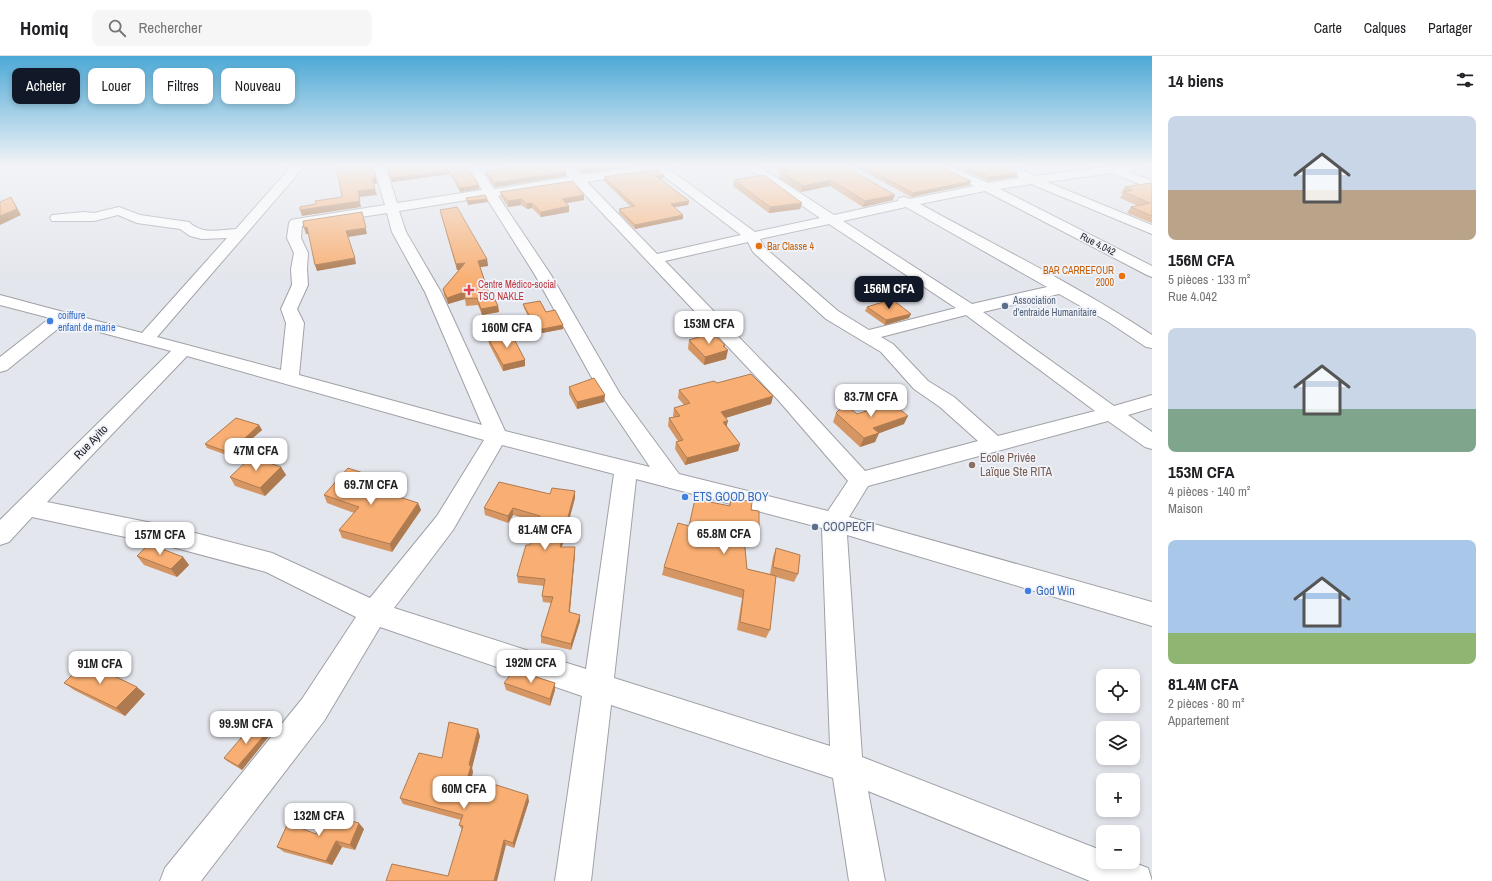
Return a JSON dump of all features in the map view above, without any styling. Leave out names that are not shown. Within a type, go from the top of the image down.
[{"type":"street","points":[[146,339],[264,204]]},
{"type":"street","points":[[391,204],[399,232],[433,292],[497,436]]},
{"type":"street","points":[[289,378],[295,323],[289,309],[300,285],[299,268],[302,253],[294,238],[296,223],[421,204]]},
{"type":"street","points":[[496,204],[543,275],[612,396],[671,480]]},
{"type":"street","points":[[602,204],[786,396],[860,480]]},
{"type":"street","points":[[710,204],[752,237],[758,249],[832,315],[851,328],[868,335],[887,348],[921,385],[947,402],[994,444]]},
{"type":"street","points":[[807,204],[968,310],[1066,380],[1110,414],[1152,442]]},
{"type":"street","points":[[655,259],[910,204],[1063,288],[1113,317],[1152,343]]},
{"type":"street","name":"Rue 4.042","points":[[1018,204],[1151,271]]},
{"type":"street","points":[[1088,204],[1152,230]]},
{"type":"street","points":[[57,218],[84,216],[94,217],[119,211],[137,218],[184,225],[188,231],[197,235],[238,233]]},
{"type":"street","points":[[868,335],[1063,288]]},
{"type":"street","points":[[0,300],[497,436],[834,522],[1152,614]]},
{"type":"street","points":[[0,366],[62,317]]},
{"type":"street","name":"Rue Ayito","points":[[0,535],[182,349]]},
{"type":"street","points":[[867,881],[847,767],[834,522],[860,480],[1110,414],[1152,401]]},
{"type":"street","points":[[178,881],[313,710],[374,613],[445,523],[497,436]]},
{"type":"street","points":[[572,881],[626,468]]},
{"type":"street","points":[[28,507],[172,537],[272,563],[374,613],[847,767],[1135,881]]},
{"type":"building","points":[[0,204],[14,204],[17,209],[0,216]]},
{"type":"building","points":[[316,204],[343,204],[300,210],[300,207]]},
{"type":"building","points":[[532,204],[566,204],[569,206],[541,212]]},
{"type":"building","points":[[632,204],[674,204],[671,204],[683,215],[635,225],[619,209],[635,206]]},
{"type":"building","points":[[765,204],[798,204],[770,207]]},
{"type":"building","points":[[1152,204],[1152,216],[1131,207]]},
{"type":"building","points":[[457,207],[487,259],[478,261],[489,294],[492,293],[498,306],[481,309],[477,298],[465,299],[464,292],[447,298],[443,289],[465,263],[456,264],[440,210]]},
{"type":"building","points":[[362,212],[366,228],[346,231],[355,258],[315,265],[307,227],[304,228],[303,221]]},
{"type":"building","points":[[892,299],[911,314],[886,320],[867,307]]},
{"type":"building","points":[[540,301],[546,312],[555,310],[563,325],[537,330],[523,304]]},
{"type":"building","points":[[511,333],[525,360],[503,365],[488,338]]},
{"type":"building","points":[[712,333],[725,345],[723,346],[728,350],[705,357],[689,340]]},
{"type":"building","points":[[751,374],[773,396],[721,412],[728,421],[723,422],[740,444],[687,458],[676,442],[683,440],[669,418],[680,416],[674,408],[690,403],[679,390],[714,381],[717,383]]},
{"type":"building","points":[[594,378],[605,395],[577,402],[569,387]]},
{"type":"building","points":[[892,403],[908,416],[873,428],[879,433],[864,438],[836,413],[845,404],[857,414]]},
{"type":"building","points":[[236,418],[259,425],[244,439],[260,444],[245,458],[205,444]]},
{"type":"building","points":[[251,457],[281,467],[260,488],[230,477]]},
{"type":"building","points":[[348,468],[393,483],[384,492],[418,503],[390,544],[339,530],[359,507],[324,495]]},
{"type":"building","points":[[499,482],[550,494],[552,488],[575,491],[560,547],[575,547],[569,612],[580,615],[571,644],[541,636],[553,597],[542,596],[545,579],[517,576],[526,545],[530,545],[540,516],[513,508],[508,516],[484,508]]},
{"type":"building","points":[[731,497],[752,502],[751,510],[759,511],[759,530],[743,528],[747,569],[776,576],[770,630],[740,622],[744,590],[664,567],[678,523],[689,526],[695,499],[730,506]]},
{"type":"building","points":[[149,544],[183,557],[171,569],[137,556]]},
{"type":"building","points":[[776,548],[800,555],[798,574],[773,567]]},
{"type":"building","points":[[85,662],[137,687],[116,708],[64,683]]},
{"type":"building","points":[[514,670],[555,683],[550,699],[504,683]]},
{"type":"building","points":[[449,722],[478,729],[469,765],[471,766],[468,776],[528,795],[513,843],[504,840],[494,881],[386,881],[392,864],[448,876],[463,826],[459,825],[463,815],[400,798],[419,753],[442,758]]},
{"type":"building","points":[[253,724],[267,732],[238,766],[224,758]]},
{"type":"building","points":[[321,813],[359,823],[350,845],[336,841],[326,861],[277,847],[288,823],[316,834]]},
{"type":"place","name":"Bar Classe 4","points":[[759,246]]},
{"type":"place","name":"BAR CARREFOUR 2000","points":[[1122,276]]},
{"type":"place","name":"Centre Médico-social TSO NAKLE","points":[[469,290]]},
{"type":"place","name":"Association d'entraide Humanitaire","points":[[1005,306]]},
{"type":"place","name":"coiffure enfant de marie","points":[[50,321]]},
{"type":"place","name":"Ecole Privée Laïque Ste RITA","points":[[972,465]]},
{"type":"place","name":"ETS GOOD BOY","points":[[685,497]]},
{"type":"place","name":"COOPECFI","points":[[815,527]]},
{"type":"place","name":"God Win","points":[[1028,591]]}]
